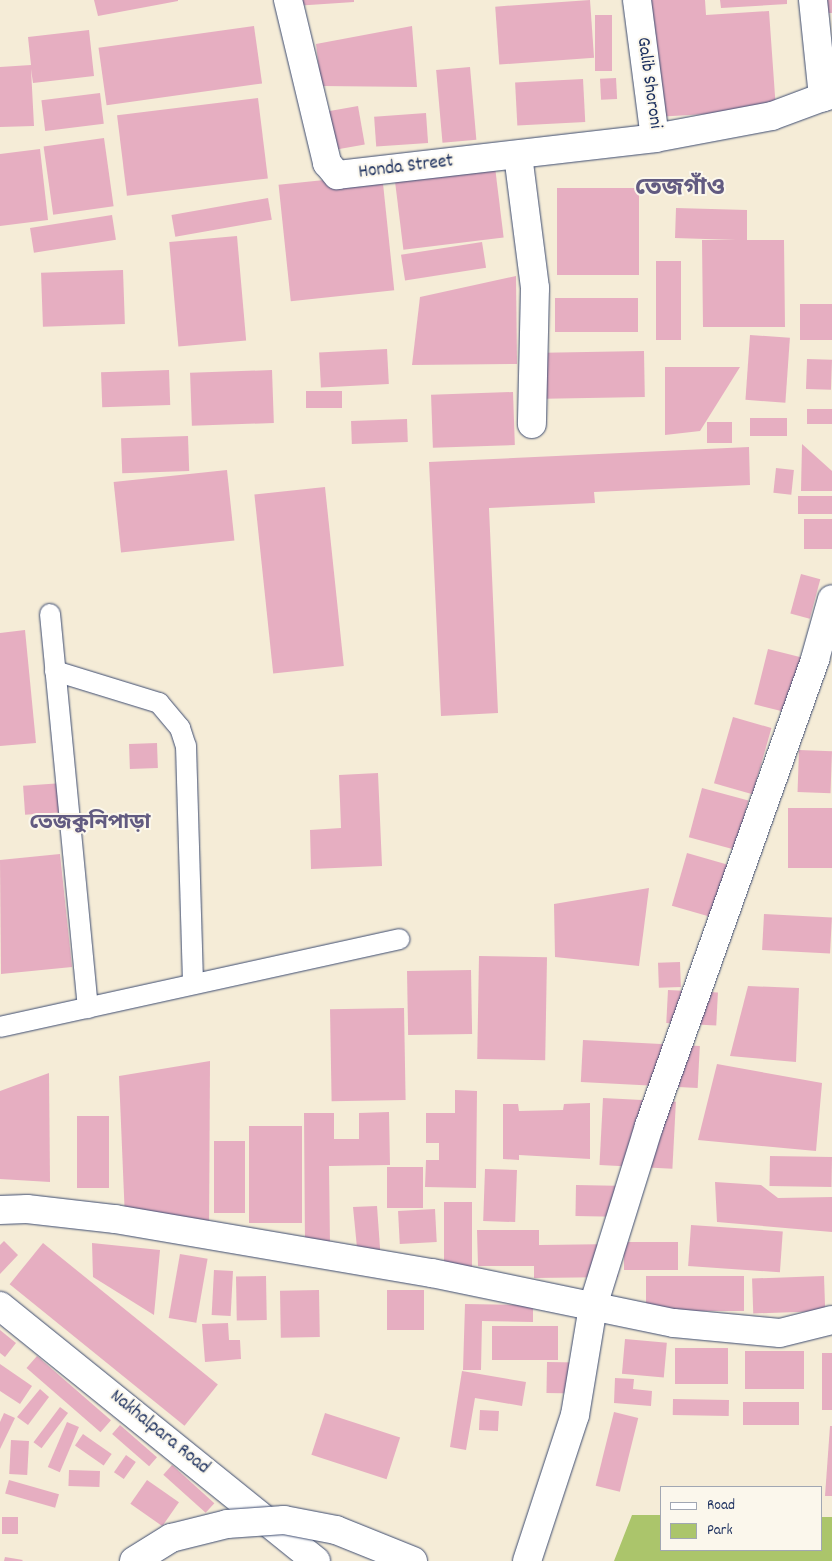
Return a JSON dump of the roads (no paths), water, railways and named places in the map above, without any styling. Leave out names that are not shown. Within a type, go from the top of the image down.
[{"type":"main road","name":"Honda Street","points":[[288,0],[327,163],[337,174],[655,138]]},
{"type":"main road","name":"Galib Shoroni","points":[[637,0],[655,138],[772,116],[827,96]]},
{"type":"main road","points":[[813,0],[827,96]]},
{"type":"main road","points":[[518,155],[535,288],[532,424]]},
{"type":"main road","points":[[527,1561],[575,1415],[592,1306],[649,1126],[815,659],[832,599]]},
{"type":"main road","points":[[0,1210],[27,1209],[115,1219],[432,1273],[674,1323],[780,1333],[832,1320]]},
{"type":"main road","name":"Nakhalpara Road","points":[[0,1306],[316,1561]]},
{"type":"main road","points":[[134,1561],[172,1538],[227,1524],[284,1520],[336,1530],[413,1561]]},
{"type":"lane","points":[[50,614],[88,1008]]},
{"type":"lane","points":[[55,671],[159,703],[180,728],[186,746],[194,984]]},
{"type":"lane","points":[[0,1027],[399,939]]},
{"type":"district","name":"তেজগাঁও","points":[[680,190]]},
{"type":"district","name":"তেজকুনিপাড়া","points":[[90,824]]}]
